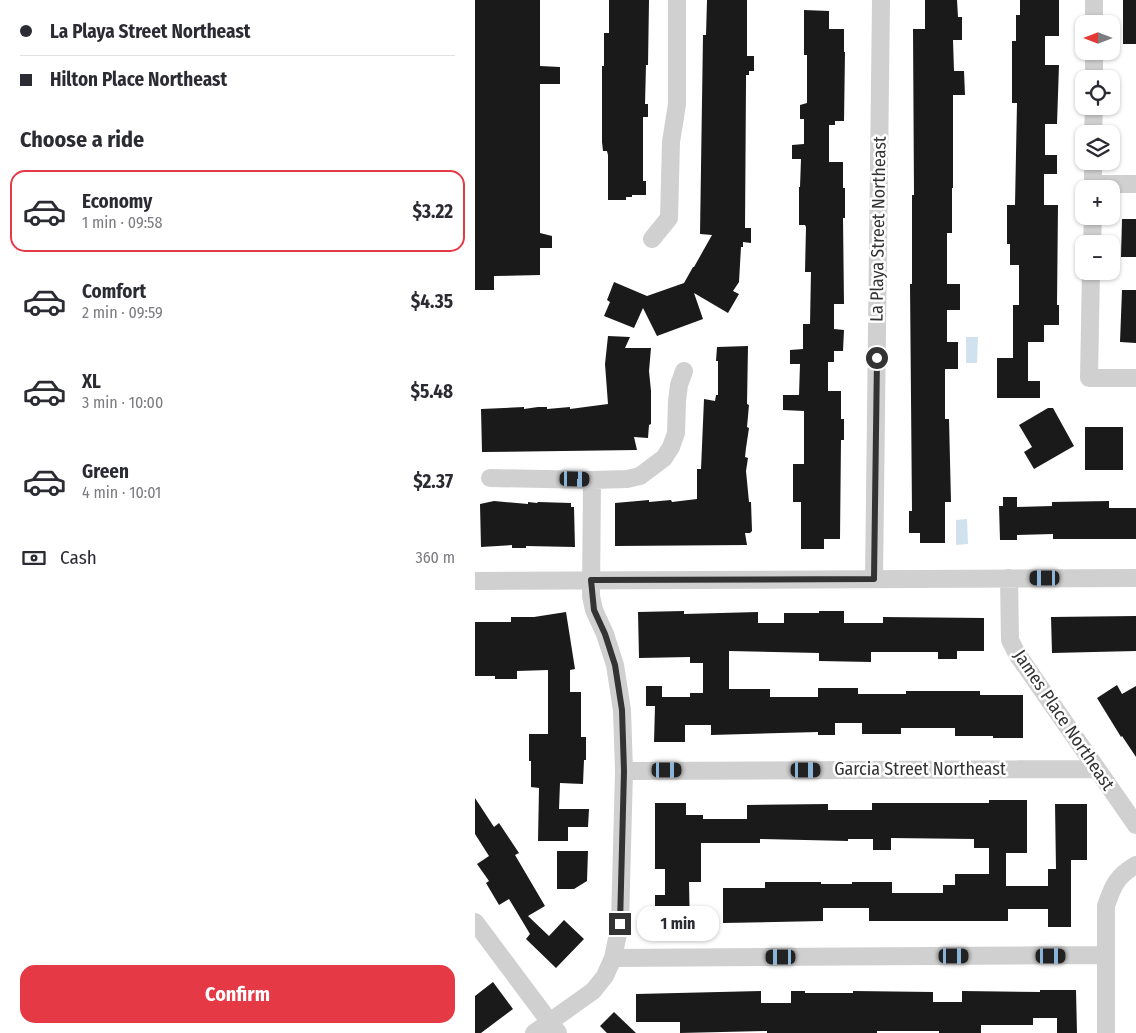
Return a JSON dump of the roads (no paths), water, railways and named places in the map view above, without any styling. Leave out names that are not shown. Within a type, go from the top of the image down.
[{"type":"street","points":[[652,239],[669,218],[671,142],[677,104],[677,0]]},
{"type":"street","name":"La Playa Street Northeast","points":[[874,579],[881,0]]},
{"type":"street","points":[[1094,0],[1094,15]]},
{"type":"street","points":[[1120,185],[1136,184]]},
{"type":"street","points":[[1091,280],[1089,378],[1136,378]]},
{"type":"street","points":[[491,478],[592,480],[627,479],[640,476],[665,458],[671,447],[676,433],[679,385],[684,371]]},
{"type":"street","points":[[535,1033],[554,1028],[593,991],[605,976],[613,958],[620,924],[624,771],[623,734],[620,690],[615,665],[605,634],[594,610],[591,580],[592,480]]},
{"type":"street","name":"James Place Northeast","points":[[1009,578],[1010,640],[1096,769],[1136,825]]},
{"type":"street","points":[[475,581],[1136,578]]},
{"type":"street","name":"Garcia Street Northeast","points":[[624,771],[1096,769]]},
{"type":"street","points":[[1105,1033],[1106,906],[1113,887],[1123,873],[1136,865]]},
{"type":"street","points":[[475,922],[554,1028]]},
{"type":"street","points":[[613,958],[1106,955]]},
{"type":"water","points":[[966,337],[978,337],[977,363],[966,363]]},
{"type":"water","points":[[967,519],[968,544],[956,545],[956,520]]}]
